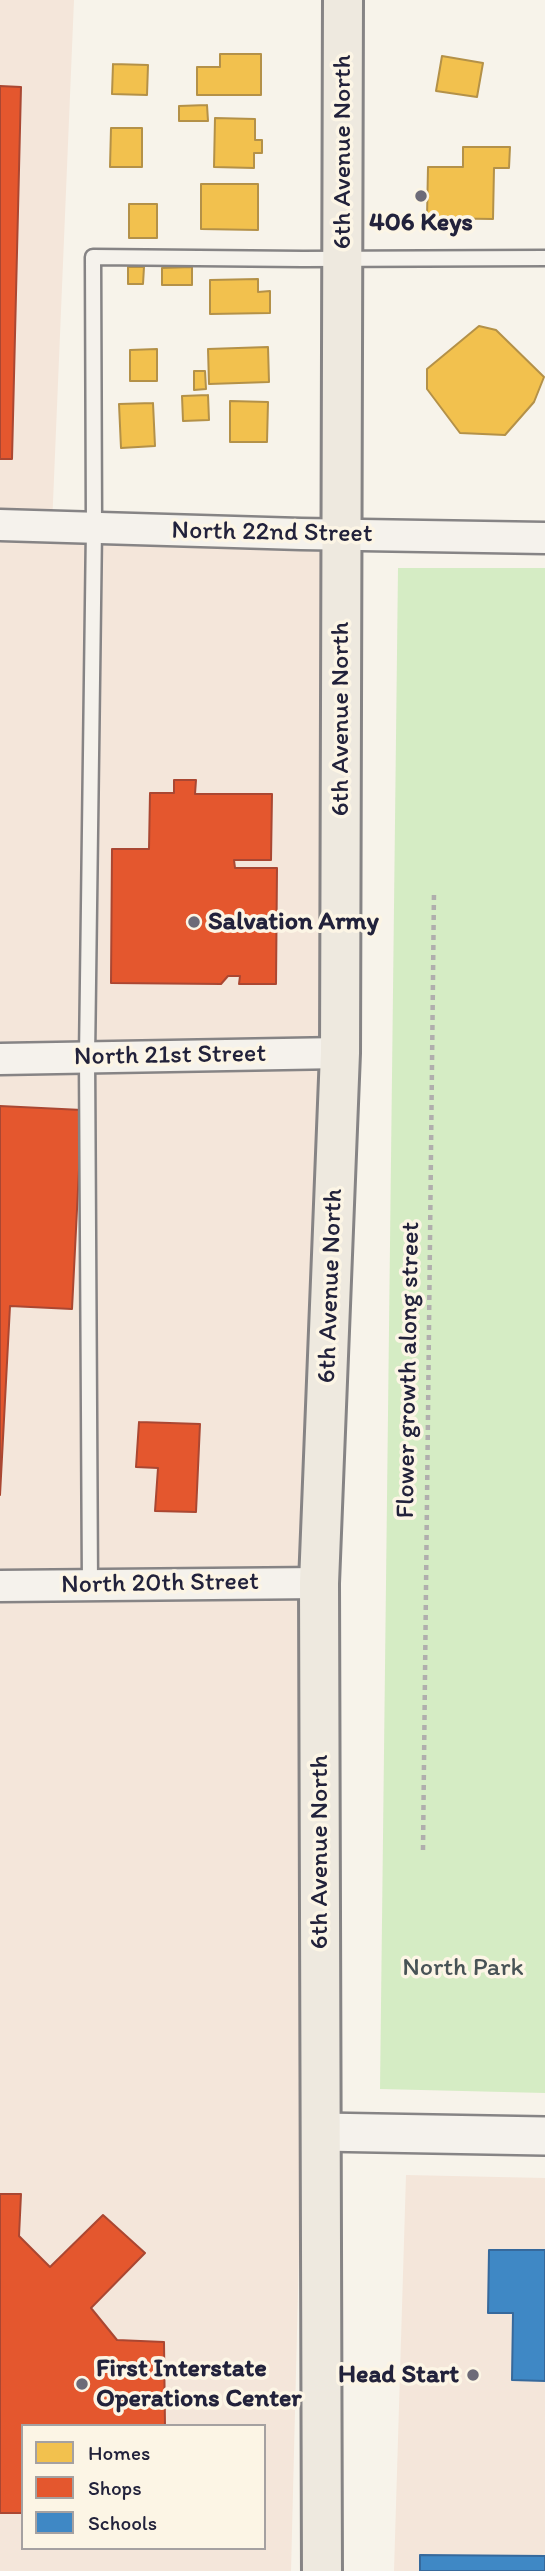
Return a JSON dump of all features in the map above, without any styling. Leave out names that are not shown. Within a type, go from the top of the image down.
[{"type":"main road","name":"6th Avenue North","points":[[322,2571],[319,1583],[340,1053],[343,0]]},
{"type":"street","name":"North 22nd Street","points":[[0,525],[545,538]]},
{"type":"street","name":"North 21st Street","points":[[0,1059],[340,1053]]},
{"type":"street","name":"North 20th Street","points":[[0,1586],[319,1583]]},
{"type":"street","points":[[321,2132],[545,2136]]},
{"type":"lane","points":[[90,1585],[87,1057],[94,528],[93,257],[545,258]]},
{"type":"path","name":"Flower growth along street","points":[[423,1850],[434,891]]},
{"type":"shaded area","points":[[0,0],[74,0],[52,526],[342,535],[291,2571],[0,2571]]},
{"type":"shaded area","name":"Head Start","points":[[406,2175],[545,2178],[545,2571],[394,2571]]},
{"type":"green space","name":"North Park","points":[[398,568],[545,568],[545,2093],[380,2089]]},
{"type":"building: Homes","points":[[220,54],[261,54],[261,95],[197,95],[197,67],[220,67]]},
{"type":"building: Homes","points":[[442,56],[483,63],[477,97],[436,91]]},
{"type":"building: Homes","points":[[113,64],[148,65],[147,95],[112,94]]},
{"type":"building: Homes","points":[[207,105],[208,121],[179,121],[179,106]]},
{"type":"building: Homes","points":[[215,118],[255,119],[255,140],[262,140],[262,153],[254,153],[254,168],[214,167]]},
{"type":"building: Homes","points":[[111,128],[142,128],[142,167],[110,167]]},
{"type":"building: Homes","points":[[463,147],[510,147],[509,168],[494,168],[493,219],[427,218],[428,167],[463,167]]},
{"type":"building: Homes","points":[[201,184],[258,184],[258,230],[201,229]]},
{"type":"building: Homes","points":[[129,204],[157,204],[157,238],[129,238]]},
{"type":"building: Homes","points":[[128,267],[144,267],[143,284],[128,284]]},
{"type":"building: Homes","points":[[192,267],[192,285],[162,285],[162,268]]},
{"type":"building: Homes","points":[[258,279],[258,292],[270,291],[270,313],[210,314],[210,280]]},
{"type":"building: Homes","points":[[479,326],[496,330],[544,377],[534,402],[505,435],[460,433],[427,389],[427,369]]},
{"type":"building: Homes","points":[[268,347],[269,382],[209,384],[208,349]]},
{"type":"building: Homes","points":[[157,349],[157,381],[130,381],[130,350]]},
{"type":"building: Homes","points":[[194,371],[205,371],[206,389],[194,390]]},
{"type":"building: Homes","points":[[208,395],[209,420],[183,421],[182,396]]},
{"type":"building: Homes","points":[[230,401],[268,402],[267,442],[230,442]]},
{"type":"building: Homes","points":[[153,403],[155,446],[121,448],[119,404]]},
{"type":"building: Shops","points":[[0,86],[21,87],[12,459],[0,459]]},
{"type":"building: Shops","name":"Salvation Army","points":[[174,780],[196,780],[195,794],[272,794],[271,860],[234,860],[235,868],[277,868],[276,984],[239,984],[240,976],[228,976],[221,984],[111,983],[112,849],[149,849],[150,793],[174,793]]},
{"type":"building: Shops","points":[[0,1106],[82,1110],[72,1309],[10,1306],[0,1495]]},
{"type":"building: Shops","points":[[139,1422],[200,1424],[196,1512],[155,1511],[158,1468],[136,1467]]},
{"type":"building: Shops","name":"First Interstate Operations Center","points":[[0,2194],[21,2194],[19,2236],[50,2267],[103,2215],[145,2253],[91,2308],[117,2340],[164,2342],[165,2424],[21,2424],[21,2513],[0,2513]]},
{"type":"building: Schools","points":[[489,2250],[545,2250],[545,2381],[512,2380],[513,2313],[488,2313]]},
{"type":"building: Schools","points":[[420,2555],[545,2556],[545,2571],[420,2571]]},
{"type":"place","name":"406 Keys","points":[[421,196]]},
{"type":"place","name":"Salvation Army","points":[[194,922]]},
{"type":"place","name":"Head Start","points":[[473,2375]]},
{"type":"place","name":"First Interstate Operations Center","points":[[82,2384]]}]
